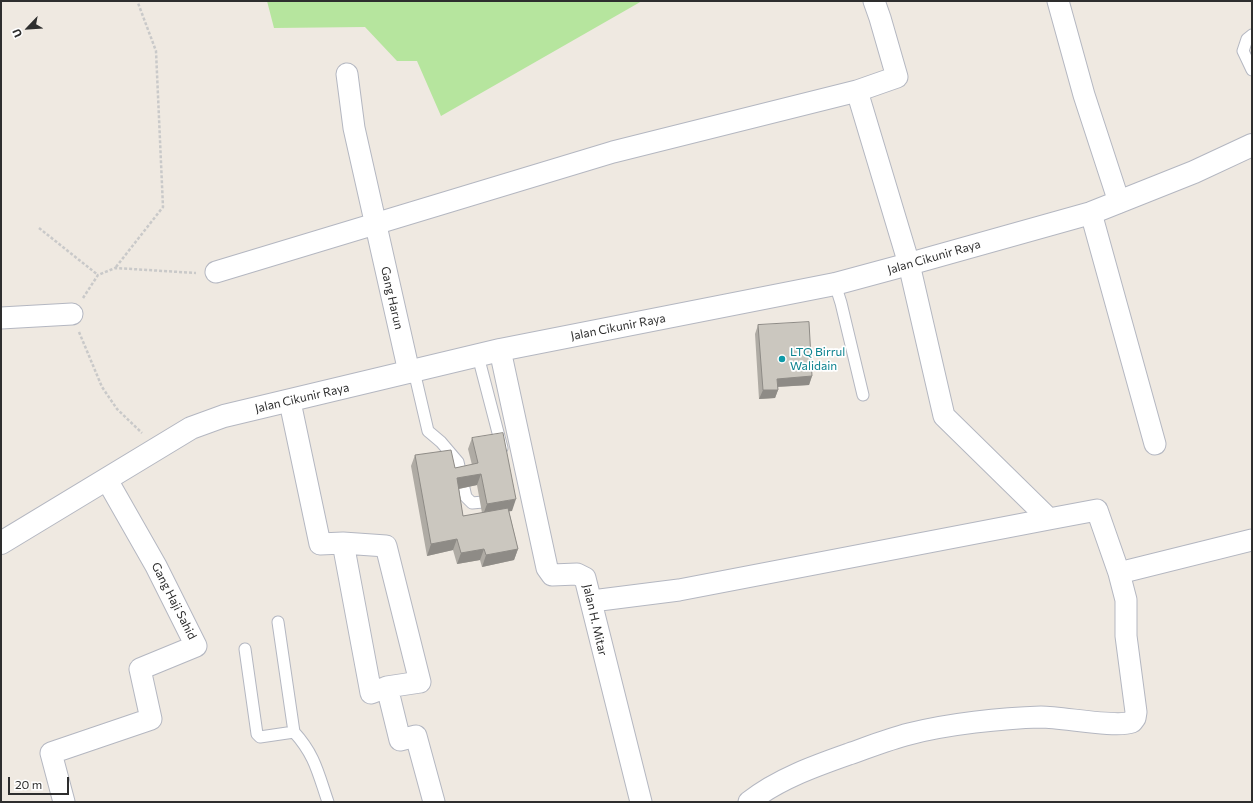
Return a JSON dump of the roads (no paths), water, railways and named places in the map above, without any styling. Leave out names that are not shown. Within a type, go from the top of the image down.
[{"type":"street","points":[[216,272],[613,152],[858,91],[897,77],[874,1]]},
{"type":"street","points":[[1058,1],[1084,95],[1119,202]]},
{"type":"street","name":"Gang Harun","points":[[347,74],[354,128],[375,224],[411,372]]},
{"type":"street","points":[[858,91],[909,264],[944,416],[1049,519]]},
{"type":"street","name":"Jalan Cikunir Raya","points":[[1,543],[191,428],[224,416],[290,402],[500,350],[834,284],[1091,213],[1194,172],[1252,145]]},
{"type":"street","points":[[1091,213],[1155,444]]},
{"type":"street","points":[[1,318],[72,314]]},
{"type":"street","name":"Jalan H. Mitar","points":[[500,350],[547,568],[552,575],[577,574],[586,578],[641,802]]},
{"type":"street","points":[[290,402],[320,544],[343,543],[386,546],[420,682],[387,688],[371,693],[343,543]]},
{"type":"street","name":"Gang Haji Sahid","points":[[64,802],[51,753],[151,720],[140,669],[196,646],[156,566],[107,480]]},
{"type":"street","points":[[592,601],[678,590],[1097,510],[1120,573],[1126,600],[1126,636],[1136,712],[1135,718],[1132,722],[1043,717],[1017,718],[945,727],[910,734],[816,765],[771,787],[749,802]]},
{"type":"street","points":[[1120,573],[1252,540]]},
{"type":"street","points":[[387,688],[400,740],[416,736],[434,802]]},
{"type":"lane","points":[[1252,35],[1247,40],[1242,51],[1252,70]]},
{"type":"lane","points":[[834,284],[841,303],[863,394]]},
{"type":"lane","points":[[478,356],[506,462]]},
{"type":"lane","points":[[411,372],[428,431],[442,442],[458,462],[466,497],[472,503],[506,500]]},
{"type":"lane","points":[[278,622],[294,732],[305,744],[312,755],[328,802]]},
{"type":"lane","points":[[245,650],[257,734],[260,737],[265,738],[294,732]]},
{"type":"place","name":"LTQ Birrul Walidain","points":[[782,359]]}]
